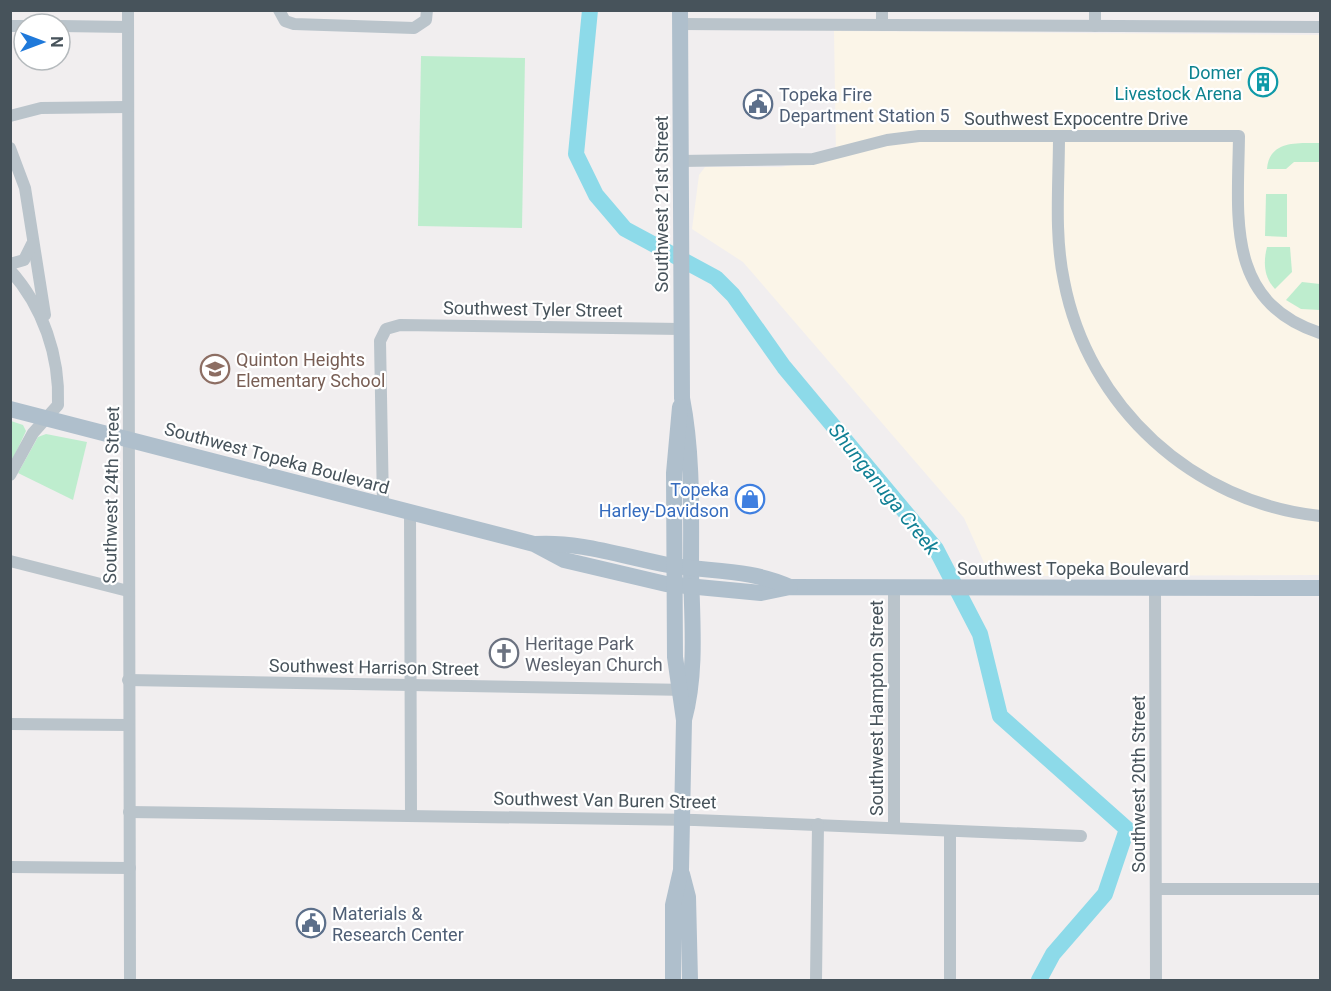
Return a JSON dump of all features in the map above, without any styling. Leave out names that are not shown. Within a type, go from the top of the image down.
[{"type":"main road","name":"Southwest 21st Street","points":[[673,981],[673,905],[681,870],[685,690],[692,586],[683,567],[676,422],[682,398],[680,17]]},
{"type":"main road","name":"Southwest Topeka Boulevard","points":[[10,409],[534,544],[564,560],[675,585],[761,593],[790,586],[1320,588]]},
{"type":"main road","name":"Southwest Topeka Boulevard","points":[[534,544],[556,543],[683,567],[766,576],[790,586]]},
{"type":"main road","name":"Southwest 21st Street","points":[[683,567],[675,585],[685,690]]},
{"type":"main road","name":"Southwest 21st Street","points":[[681,870],[688,897],[690,981]]},
{"type":"street","name":"Southwest 24th Street","points":[[128,10],[130,981]]},
{"type":"street","points":[[279,10],[288,22],[312,25],[414,28],[423,24],[426,10]]},
{"type":"street","points":[[882,10],[882,25]]},
{"type":"street","points":[[1095,10],[1095,26]]},
{"type":"street","points":[[680,17],[882,25],[1320,27]]},
{"type":"street","points":[[72,26],[128,27]]},
{"type":"street","points":[[10,116],[41,108],[128,107]]},
{"type":"street","name":"Southwest Expocentre Drive","points":[[680,161],[813,159],[887,140],[920,136],[1239,136],[1239,238],[1248,272],[1274,307],[1298,324],[1320,333]]},
{"type":"street","points":[[1059,136],[1059,236],[1064,281],[1081,339],[1110,392],[1150,438],[1198,475],[1252,501],[1320,516]]},
{"type":"street","points":[[10,148],[25,188],[59,393],[58,405],[33,433],[10,475]]},
{"type":"street","points":[[10,264],[20,262],[28,255],[33,239]]},
{"type":"street","points":[[10,270],[32,298],[48,331]]},
{"type":"street","name":"Southwest Tyler Street","points":[[383,506],[380,341],[386,329],[400,325],[681,329]]},
{"type":"street","points":[[410,512],[411,814]]},
{"type":"street","points":[[10,561],[128,591]]},
{"type":"street","name":"Southwest 20th Street","points":[[1155,587],[1156,981]]},
{"type":"street","name":"Southwest Hampton Street","points":[[894,588],[894,828]]},
{"type":"street","name":"Southwest Harrison Street","points":[[128,680],[685,690]]},
{"type":"street","points":[[10,724],[128,725]]},
{"type":"street","name":"Southwest Van Buren Street","points":[[129,812],[681,819],[1081,837]]},
{"type":"street","points":[[816,981],[818,824]]},
{"type":"street","points":[[950,831],[950,981]]},
{"type":"street","points":[[10,867],[130,868]]},
{"type":"street","points":[[1156,889],[1320,889]]},
{"type":"shaded area","points":[[834,31],[1320,35],[1320,575],[990,576],[964,518],[743,262],[692,229],[699,175],[705,167],[781,167],[836,156]]},
{"type":"green space","points":[[421,56],[525,58],[522,228],[418,226]]},
{"type":"green space","points":[[1320,143],[1320,162],[1294,162],[1286,169],[1267,169],[1273,153],[1279,148],[1294,144]]},
{"type":"green space","points":[[1266,194],[1287,194],[1287,237],[1265,236]]},
{"type":"green space","points":[[1267,247],[1290,247],[1292,272],[1275,289],[1265,270]]},
{"type":"green space","points":[[1302,282],[1320,284],[1320,310],[1301,309],[1286,300]]},
{"type":"green space","points":[[11,421],[23,425],[26,431],[11,463]]},
{"type":"green space","points":[[46,434],[87,442],[73,500],[18,473],[38,437]]},
{"type":"waterway","name":"Shunganuga Creek","points":[[590,10],[576,154],[596,195],[625,229],[716,278],[733,295],[784,367],[936,549],[980,634],[1000,716],[1127,829],[1105,894],[1053,954],[1039,980]]},
{"type":"place","name":"Domer Livestock Arena","points":[[1263,82]]},
{"type":"place","name":"Topeka Fire Department Station 5","points":[[758,104]]},
{"type":"place","name":"Quinton Heights Elementary School","points":[[215,369]]},
{"type":"place","name":"Topeka Harley-Davidson","points":[[750,499]]},
{"type":"place","name":"Heritage Park Wesleyan Church","points":[[504,653]]},
{"type":"place","name":"Materials & Research Center","points":[[311,923]]}]
